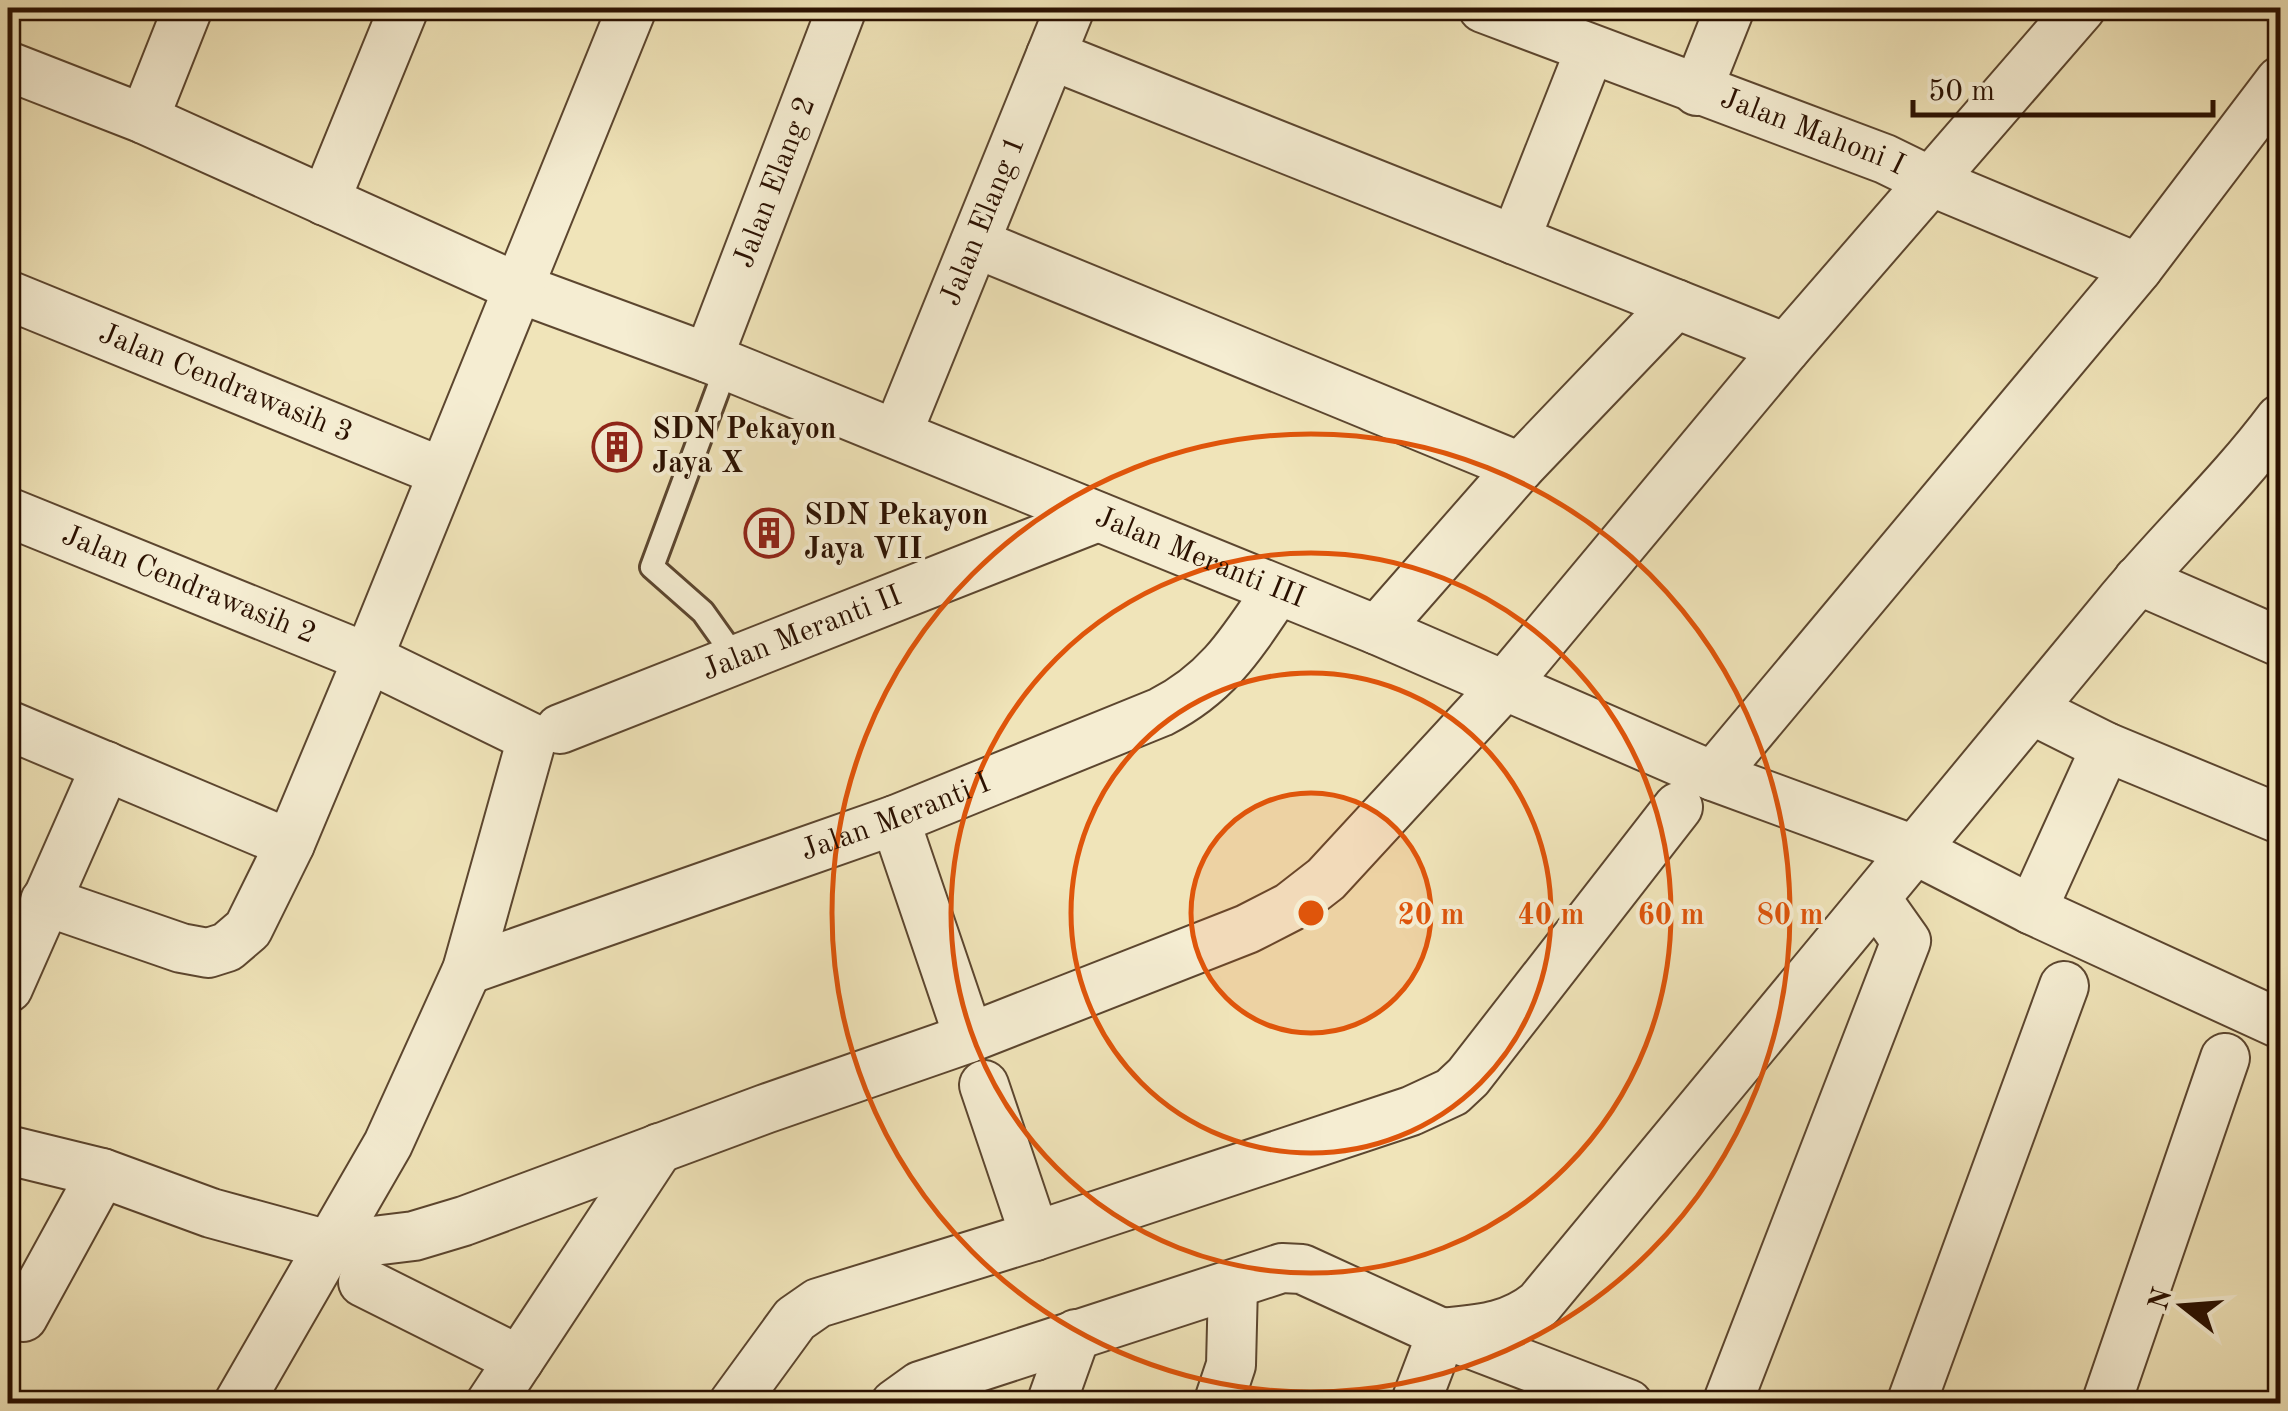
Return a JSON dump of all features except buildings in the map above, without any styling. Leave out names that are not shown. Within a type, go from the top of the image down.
[{"type":"street","points":[[144,119],[188,8]]},
{"type":"street","points":[[325,201],[404,8]]},
{"type":"street","points":[[45,901],[181,948],[214,953],[232,944],[248,929],[290,844],[368,658],[632,8]]},
{"type":"street","name":"Jalan Elang 2","points":[[717,362],[842,8]]},
{"type":"street","name":"Jalan Elang 1","points":[[897,434],[1070,8]]},
{"type":"street","name":"Jalan Mahoni I","points":[[1483,8],[1885,160],[2138,268]]},
{"type":"street","points":[[1697,91],[1730,8]]},
{"type":"street","points":[[8,1150],[102,1172],[210,1212],[332,1246],[414,1236],[969,1038],[1246,930],[1290,907],[1326,879],[1504,686],[1930,181],[2066,10]]},
{"type":"street","points":[[1515,240],[1590,50]]},
{"type":"street","points":[[1051,56],[1786,348]]},
{"type":"street","name":"Jalan Meranti III","points":[[8,66],[144,119],[521,289],[897,434],[1377,630],[1714,776],[1917,851],[2032,910],[2280,1024]]},
{"type":"street","points":[[1714,776],[2138,268],[2280,81]]},
{"type":"street","points":[[976,243],[1520,467]]},
{"type":"street","name":"Jalan Cendrawasih 3","points":[[8,295],[442,472]]},
{"type":"street","points":[[1377,630],[1520,467],[1676,304]]},
{"type":"street","points":[[1442,1333],[1501,1327],[1522,1318],[1539,1304],[2138,580],[2271,446]]},
{"type":"street","name":"Jalan Cendrawasih 2","points":[[8,512],[368,658],[532,738],[467,970]]},
{"type":"street","name":"Jalan Meranti II","points":[[560,729],[1098,517]]},
{"type":"street","points":[[2138,580],[2280,642]]},
{"type":"street","name":"Jalan Meranti I","points":[[467,970],[894,820],[1095,741],[1184,700],[1201,689],[1234,654],[1276,591]]},
{"type":"street","points":[[2032,710],[2106,747],[2280,819]]},
{"type":"street","points":[[8,725],[290,844]]},
{"type":"street","points":[[2032,910],[2106,747]]},
{"type":"street","points":[[8,988],[106,766]]},
{"type":"street","points":[[733,1404],[795,1319],[818,1302],[1035,1236],[1411,1112],[1452,1092],[1468,1077],[1678,808]]},
{"type":"street","points":[[894,820],[969,1038]]},
{"type":"street","points":[[1727,1404],[1906,941],[1877,900]]},
{"type":"street","points":[[238,1404],[388,1144],[467,970]]},
{"type":"street","points":[[1911,1404],[2064,986]]},
{"type":"street","points":[[2106,1404],[2225,1058]]},
{"type":"street","points":[[984,1085],[1035,1236]]},
{"type":"street","points":[[490,1404],[659,1148]]},
{"type":"street","points":[[23,1317],[102,1172]]},
{"type":"street","points":[[896,1404],[920,1386],[1282,1268],[1302,1269],[1442,1333],[1609,1400]]},
{"type":"street","points":[[363,1282],[519,1360]]},
{"type":"street","points":[[1218,1404],[1231,1365],[1233,1284]]},
{"type":"street","points":[[1415,1404],[1442,1333]]},
{"type":"street","points":[[1050,1404],[1076,1334]]},
{"type":"lane","points":[[717,362],[652,567],[702,612],[735,657]]},
{"type":"waterway","points":[[8,1398],[18,1404]]},
{"type":"place","name":"SDN Pekayon Jaya X","points":[[617,447]]},
{"type":"place","name":"SDN Pekayon Jaya VII","points":[[769,533]]}]
